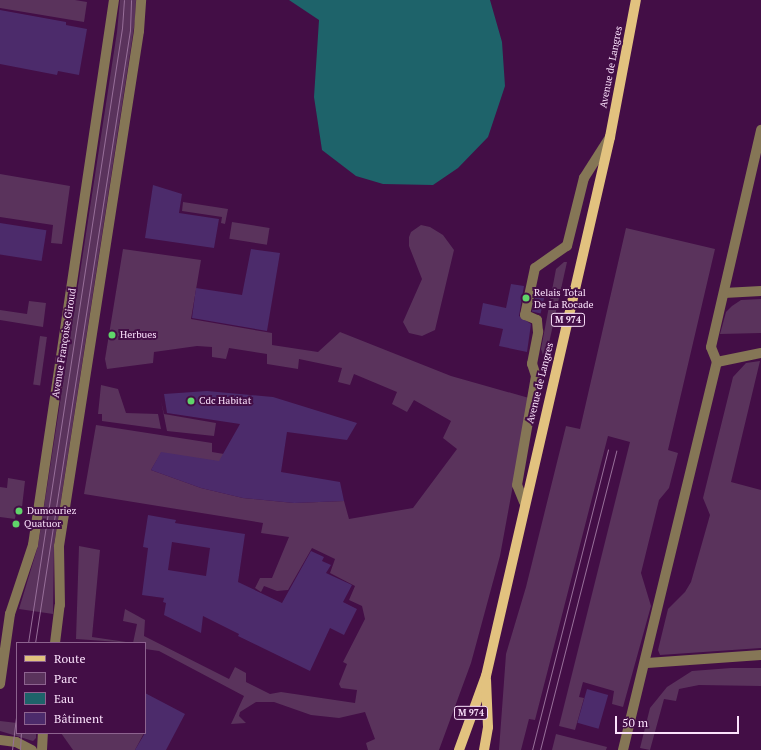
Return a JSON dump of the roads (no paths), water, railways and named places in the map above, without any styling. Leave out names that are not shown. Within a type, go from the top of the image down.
[{"type":"main road","name":"Avenue de Langres","points":[[458,750],[486,676],[524,502],[610,137],[636,0]]},
{"type":"main road","name":"Avenue de Langres","points":[[484,750],[488,727],[486,676]]},
{"type":"street","name":"Avenue Françoise Giroud","points":[[0,684],[10,614],[33,545],[114,0]]},
{"type":"street","points":[[55,642],[60,605],[59,546],[139,31],[141,0]]},
{"type":"street","points":[[624,750],[647,662],[718,362],[711,347],[761,130]]},
{"type":"street","points":[[524,502],[517,485],[536,376],[532,364],[538,332],[537,320],[524,315],[535,268],[567,246],[584,178],[610,137]]},
{"type":"street","points":[[724,293],[761,291]]},
{"type":"street","points":[[718,362],[761,353]]},
{"type":"street","points":[[647,662],[761,655]]},
{"type":"street","points":[[42,750],[43,734]]},
{"type":"street","points":[[0,740],[16,742],[32,750]]},
{"type":"water","points":[[289,0],[490,0],[502,42],[505,86],[488,137],[458,168],[433,185],[383,184],[356,176],[322,150],[314,97],[319,20]]},
{"type":"tram line","points":[[28,642],[122,28],[124,0]]},
{"type":"tram line","points":[[35,642],[130,30],[131,0]]},
{"type":"tram line","points":[[532,750],[608,449]]},
{"type":"tram line","points":[[540,750],[616,451]]},
{"type":"tram line","points":[[12,750],[16,719]]},
{"type":"tram line","points":[[20,750],[21,734]]},
{"type":"place","name":"Relais Total De La Rocade","points":[[526,298]]},
{"type":"place","name":"Herbues","points":[[112,335]]},
{"type":"place","name":"Cdc Habitat","points":[[191,401]]},
{"type":"place","name":"Dumouriez","points":[[19,511]]},
{"type":"place","name":"Quatuor","points":[[16,524]]}]
